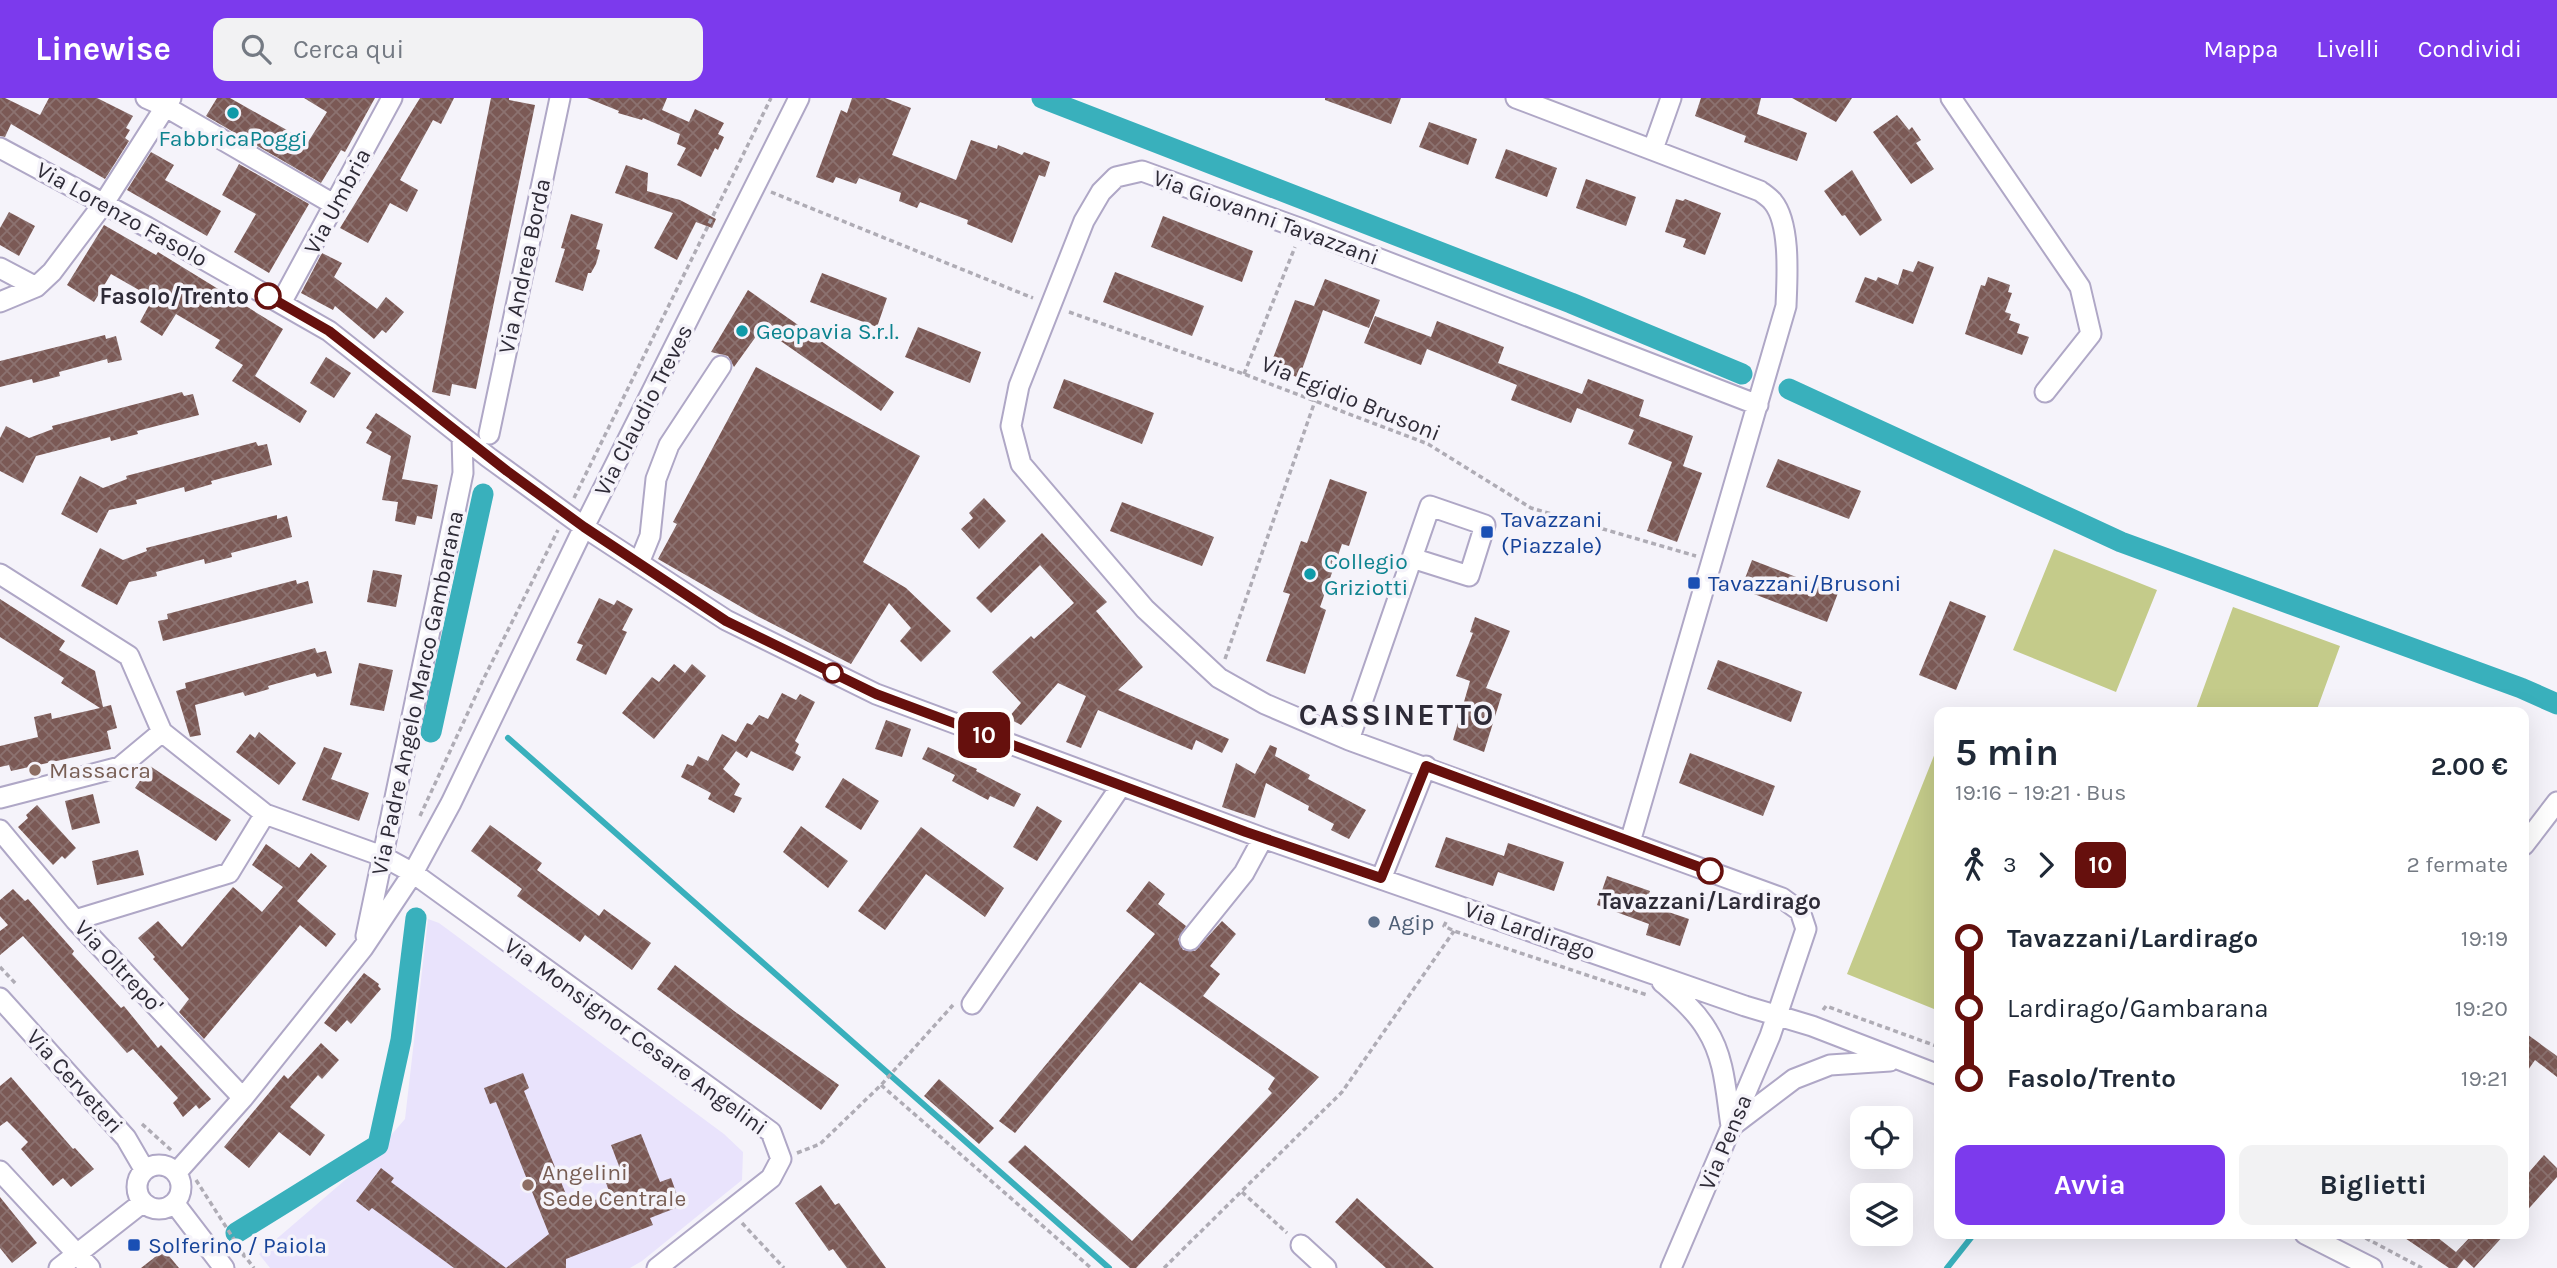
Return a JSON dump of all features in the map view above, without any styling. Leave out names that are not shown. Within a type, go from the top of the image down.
[{"type":"street","points":[[146,98],[168,102],[335,205]]},
{"type":"street","name":"Via Umbria","points":[[281,303],[393,98]]},
{"type":"street","name":"Via Andrea Borda","points":[[489,434],[560,98]]},
{"type":"street","name":"Via Claudio Treves","points":[[413,873],[451,803],[584,527],[799,98]]},
{"type":"street","points":[[1516,98],[1760,191],[1773,202],[1784,229],[1786,306],[1630,842]]},
{"type":"street","points":[[1653,149],[1671,98]]},
{"type":"street","points":[[1951,98],[2080,287],[2091,334],[2045,392]]},
{"type":"street","points":[[0,302],[36,287],[52,272],[104,203],[168,102]]},
{"type":"street","name":"Via Lorenzo Fasolo","points":[[0,148],[104,203],[329,331],[462,436],[584,527]]},
{"type":"street","name":"Via Giovanni Tavazzani","points":[[1758,405],[1302,229],[1142,171],[1116,177],[1101,192],[1084,221],[1019,386],[1011,426],[1021,464],[1145,609],[1219,678],[1265,704],[1349,740],[1782,898],[1800,911],[1806,929],[1777,1014]]},
{"type":"street","points":[[0,268],[36,287]]},
{"type":"street","points":[[639,563],[650,536],[656,480],[669,445],[721,366]]},
{"type":"street","name":"Via Padre Angelo Marco Gambarana","points":[[363,948],[463,473],[462,436]]},
{"type":"street","name":"Via Lardirago","points":[[584,527],[726,621],[876,694],[1264,838],[1812,1026],[1934,1073]]},
{"type":"street","points":[[1349,740],[1412,558]]},
{"type":"street","points":[[0,573],[129,656],[162,732],[120,766],[0,798]]},
{"type":"street","name":"Via Monsignor Cesare Angelini","points":[[162,732],[265,814],[382,856],[413,873],[771,1132],[780,1159],[771,1178],[657,1268]]},
{"type":"street","points":[[1381,878],[1426,766]]},
{"type":"street","points":[[972,1004],[1121,786]]},
{"type":"street","points":[[2529,838],[2557,802]]},
{"type":"street","points":[[75,920],[229,873],[265,814]]},
{"type":"street","name":"Via Oltrepo'","points":[[0,830],[75,920],[243,1098]]},
{"type":"street","points":[[1190,940],[1244,873],[1264,838]]},
{"type":"street","name":"Via Padre Angelo Marco Gambarana","points":[[181,1167],[243,1098],[363,948],[413,873]]},
{"type":"street","points":[[1654,974],[1686,1003],[1708,1030],[1722,1065],[1731,1127],[1794,1079],[1830,1065],[1902,1060]]},
{"type":"street","name":"Via Cerveteri","points":[[0,998],[126,1138],[144,1169]]},
{"type":"street","name":"Via Pensa","points":[[1671,1268],[1777,1014]]},
{"type":"street","points":[[160,1163],[181,1167],[183,1187],[175,1204],[157,1210],[142,1203],[135,1185],[144,1169],[160,1163]]},
{"type":"street","points":[[0,1171],[84,1260]]},
{"type":"street","points":[[59,1268],[84,1260],[142,1203]]},
{"type":"street","points":[[175,1204],[224,1268]]},
{"type":"street","points":[[2315,1239],[2372,1268]]},
{"type":"street","points":[[1301,1245],[1326,1268]]},
{"type":"path","points":[[415,826],[483,680],[771,98]]},
{"type":"path","name":"Via Egidio Brusoni","points":[[749,200],[773,191],[1051,306],[1244,374],[1428,444],[1531,508],[1711,560]]},
{"type":"path","points":[[1244,374],[1302,229]]},
{"type":"path","points":[[1219,678],[1315,401]]},
{"type":"path","points":[[1454,904],[1444,926],[1657,998]]},
{"type":"path","points":[[1164,1268],[1342,1092],[1454,930]]},
{"type":"path","points":[[780,1159],[820,1144],[881,1085],[954,1004],[972,1004]]},
{"type":"path","points":[[1812,1026],[1826,1006],[1934,1045]]},
{"type":"path","points":[[881,1085],[1091,1268]]},
{"type":"path","points":[[142,1124],[181,1167],[244,1255]]},
{"type":"path","points":[[1242,1192],[1301,1245]]},
{"type":"path","points":[[731,1211],[784,1268]]},
{"type":"path","points":[[2367,1239],[2422,1268]]},
{"type":"shaded area","points":[[428,919],[439,923],[724,1134],[743,1152],[742,1180],[630,1268],[270,1268],[259,1254],[373,1156],[405,1119]]},
{"type":"green space","points":[[2054,549],[2157,590],[2116,692],[2013,650]]},
{"type":"green space","points":[[2233,607],[2340,646],[2318,707],[2197,707]]},
{"type":"green space","points":[[1934,756],[1934,1009],[1847,974]]},
{"type":"building","points":[[0,98],[40,115],[49,98],[97,98],[133,116],[126,128],[130,130],[125,138],[129,141],[105,179],[11,124],[5,137],[0,136]]},
{"type":"building","points":[[217,98],[230,98],[308,142],[327,112],[304,98],[375,98],[345,152],[341,150],[321,183],[206,116]]},
{"type":"building","points":[[420,98],[454,98],[441,124],[433,120],[400,180],[418,190],[407,212],[390,203],[368,243],[340,228]]},
{"type":"building","points":[[491,98],[509,98],[535,105],[476,389],[452,384],[450,396],[432,392]]},
{"type":"building","points":[[587,98],[667,98],[662,110],[689,122],[695,109],[724,123],[718,134],[724,137],[718,150],[715,148],[701,177],[677,165],[686,148],[677,144],[680,134],[643,118],[642,120],[618,113],[619,111]]},
{"type":"building","points":[[852,98],[885,98],[911,108],[892,155],[956,180],[971,140],[997,149],[998,145],[1022,155],[1024,152],[1050,162],[1045,177],[1039,175],[1012,243],[967,224],[968,220],[920,202],[917,208],[899,201],[901,193],[859,178],[856,184],[836,177],[833,183],[816,177],[841,110],[847,113]]},
{"type":"building","points":[[1325,98],[1401,98],[1391,124]]},
{"type":"building","points":[[1701,98],[1761,98],[1757,114],[1807,133],[1797,161],[1744,142],[1746,136],[1695,116]]},
{"type":"building","points":[[1792,98],[1852,98],[1836,122]]},
{"type":"building","points":[[1897,115],[1909,130],[1912,127],[1921,140],[1916,143],[1934,169],[1911,184],[1873,132]]},
{"type":"building","points":[[1429,122],[1477,139],[1468,165],[1419,147]]},
{"type":"building","points":[[1506,149],[1557,168],[1547,197],[1495,178]]},
{"type":"building","points":[[151,152],[174,165],[165,180],[221,211],[207,236],[127,190]]},
{"type":"building","points":[[239,164],[309,204],[269,273],[234,252],[256,214],[222,195]]},
{"type":"building","points":[[626,165],[648,173],[647,191],[680,200],[716,219],[712,228],[696,222],[677,260],[654,248],[673,213],[615,193]]},
{"type":"building","points":[[1852,170],[1882,220],[1860,236],[1824,191]]},
{"type":"building","points":[[1586,179],[1636,197],[1626,226],[1576,208]]},
{"type":"building","points":[[1676,199],[1685,199],[1721,213],[1705,255],[1683,247],[1686,239],[1665,232]]},
{"type":"building","points":[[9,212],[35,226],[19,256],[0,245],[0,228]]},
{"type":"building","points":[[571,214],[603,224],[596,249],[600,250],[596,264],[591,273],[588,273],[583,291],[555,282],[565,249],[561,248]]},
{"type":"building","points":[[1163,216],[1253,251],[1242,282],[1151,247]]},
{"type":"building","points":[[104,225],[156,255],[158,252],[283,329],[255,376],[307,411],[300,423],[232,381],[243,365],[215,348],[220,340],[176,314],[162,336],[140,322],[153,298],[111,274],[94,302],[67,285]]},
{"type":"building","points":[[322,253],[342,263],[334,277],[377,309],[386,297],[404,312],[386,333],[382,330],[374,339],[335,306],[333,310],[301,293]]},
{"type":"building","points":[[1918,261],[1934,267],[1913,324],[1855,302],[1865,277],[1876,281],[1878,277],[1898,285],[1903,269],[1913,272]]},
{"type":"building","points":[[1115,272],[1204,306],[1192,336],[1103,302]]},
{"type":"building","points":[[822,273],[887,298],[877,327],[810,302]]},
{"type":"building","points":[[1988,277],[2010,285],[2008,292],[2012,293],[2005,312],[2011,314],[2009,320],[2020,324],[2017,333],[2029,337],[2022,355],[1965,334],[1981,285],[1985,286]]},
{"type":"building","points":[[1325,279],[1380,300],[1369,328],[1323,310],[1299,378],[1270,366],[1295,300],[1314,306]]},
{"type":"building","points":[[748,290],[894,392],[881,411],[762,328],[734,367],[728,356],[711,352]]},
{"type":"building","points":[[1375,316],[1431,337],[1437,321],[1504,347],[1498,363],[1582,394],[1588,379],[1644,400],[1639,416],[1693,436],[1683,466],[1702,473],[1677,542],[1647,531],[1672,462],[1628,444],[1634,430],[1577,408],[1571,423],[1511,400],[1517,385],[1427,349],[1421,365],[1364,343]]},
{"type":"building","points":[[918,327],[981,352],[970,383],[905,357]]},
{"type":"building","points":[[105,335],[106,339],[116,336],[122,360],[108,363],[107,359],[59,372],[60,376],[0,387],[0,361]]},
{"type":"building","points":[[326,357],[351,373],[334,398],[310,383]]},
{"type":"building","points":[[756,367],[920,456],[863,562],[906,588],[951,631],[921,662],[900,641],[911,628],[889,603],[851,664],[757,616],[658,559],[677,524],[673,522]]},
{"type":"building","points":[[1064,379],[1154,413],[1142,444],[1053,408]]},
{"type":"building","points":[[182,392],[184,396],[193,394],[199,415],[137,431],[138,434],[111,441],[110,437],[36,456],[23,483],[0,471],[0,438],[6,426],[29,438],[53,429],[52,426]]},
{"type":"building","points":[[376,413],[411,436],[402,479],[438,485],[432,519],[417,516],[415,525],[395,521],[398,502],[382,500],[391,456],[366,443],[372,432],[366,428]]},
{"type":"building","points":[[256,442],[258,446],[267,444],[272,465],[211,481],[212,484],[185,492],[184,487],[136,500],[137,504],[109,510],[97,533],[61,514],[80,476],[103,488],[127,479],[126,476]]},
{"type":"building","points":[[1778,459],[1861,491],[1849,519],[1766,487]]},
{"type":"building","name":"Collegio Griziotti","points":[[1330,479],[1367,492],[1349,546],[1342,544],[1320,607],[1326,610],[1305,674],[1266,661],[1290,594],[1283,592],[1301,541],[1307,543]]},
{"type":"building","points":[[984,498],[1006,521],[979,549],[961,529],[973,518],[969,513]]},
{"type":"building","points":[[1122,502],[1214,537],[1202,566],[1110,531]]},
{"type":"building","points":[[277,515],[277,519],[287,516],[292,537],[231,553],[232,557],[205,564],[204,559],[156,572],[157,576],[129,582],[117,605],[81,586],[100,548],[123,560],[147,551],[146,548]]},
{"type":"building","points":[[1042,533],[1107,602],[1096,611],[1143,667],[1118,690],[1229,739],[1222,753],[1196,740],[1192,750],[1098,710],[1081,748],[1066,742],[1086,696],[1058,683],[1021,725],[1008,718],[1021,703],[992,672],[1031,636],[1034,639],[1074,603],[1040,565],[991,613],[976,598]]},
{"type":"building","points":[[1752,560],[1838,593],[1827,622],[1741,589]]},
{"type":"building","points":[[373,570],[402,575],[396,607],[367,602]]},
{"type":"building","points":[[296,580],[297,584],[308,581],[313,603],[163,641],[158,621],[168,619],[167,614]]},
{"type":"building","points":[[599,598],[614,605],[617,600],[633,609],[622,630],[627,632],[606,675],[576,660],[583,645],[577,643]]},
{"type":"building","points":[[0,599],[65,641],[59,650],[95,671],[103,707],[111,705],[117,728],[107,731],[111,749],[11,771],[9,765],[0,767],[0,746],[38,737],[34,717],[51,713],[52,719],[100,708],[61,683],[64,678],[0,637]]},
{"type":"building","points":[[1950,601],[1986,616],[1956,690],[1919,675]]},
{"type":"building","points":[[1475,617],[1510,631],[1486,688],[1502,694],[1484,752],[1453,740],[1470,681],[1456,676],[1473,633],[1470,632]]},
{"type":"building","points":[[315,648],[317,653],[326,651],[332,673],[317,677],[315,673],[268,686],[269,689],[245,696],[243,692],[195,705],[201,735],[190,737],[176,691],[186,688],[185,683]]},
{"type":"building","points":[[1718,660],[1802,692],[1791,722],[1707,689]]},
{"type":"building","points":[[359,663],[393,670],[384,711],[350,705]]},
{"type":"building","points":[[674,664],[685,673],[692,664],[706,676],[654,739],[622,713],[652,677],[659,682]]},
{"type":"building","points":[[782,693],[796,700],[800,694],[815,702],[795,741],[799,744],[795,753],[801,757],[793,771],[751,751],[747,758],[736,751],[723,769],[740,784],[734,795],[742,798],[734,813],[708,799],[711,793],[681,777],[687,764],[693,766],[698,756],[708,761],[722,734],[736,742],[747,723],[752,725],[759,715],[768,719]]},
{"type":"building","points":[[886,720],[911,729],[902,757],[875,749]]},
{"type":"building","points":[[259,732],[296,763],[279,785],[236,752],[250,734],[255,738]]},
{"type":"building","points":[[1270,745],[1277,748],[1275,756],[1310,775],[1308,779],[1366,810],[1349,839],[1331,830],[1334,824],[1308,810],[1309,806],[1266,783],[1255,818],[1222,807],[1236,763],[1255,774]]},
{"type":"building","points":[[324,747],[342,753],[331,779],[369,793],[359,821],[302,800]]},
{"type":"building","points":[[928,747],[977,769],[976,771],[1021,794],[1014,807],[990,796],[988,800],[952,781],[955,775],[922,759]]},
{"type":"building","points":[[1690,753],[1775,786],[1763,816],[1679,783]]},
{"type":"building","points":[[150,766],[231,820],[216,841],[135,788]]},
{"type":"building","points":[[843,778],[879,801],[861,830],[825,807]]},
{"type":"building","points":[[93,794],[100,823],[72,830],[65,801]]},
{"type":"building","points":[[37,805],[76,848],[65,859],[62,856],[53,865],[18,827]]},
{"type":"building","points":[[1037,806],[1062,821],[1037,861],[1013,847]]},
{"type":"building","points":[[490,825],[542,863],[537,870],[599,916],[604,909],[651,943],[632,970],[585,935],[580,942],[517,896],[522,889],[471,851]]},
{"type":"building","points":[[801,826],[848,861],[828,888],[783,852]]},
{"type":"building","points":[[921,827],[1004,888],[985,917],[926,874],[885,930],[858,911]]},
{"type":"building","points":[[1446,837],[1504,856],[1508,843],[1564,862],[1554,891],[1498,872],[1493,886],[1435,867]]},
{"type":"building","points":[[266,844],[299,868],[311,853],[327,866],[297,901],[336,934],[326,947],[300,925],[204,1039],[179,1012],[189,999],[138,938],[158,921],[182,947],[233,887],[262,912],[283,887],[252,865]]},
{"type":"building","points":[[138,850],[144,875],[97,885],[92,861]]},
{"type":"building","points":[[1607,876],[1650,891],[1645,904],[1689,919],[1680,946],[1646,935],[1649,924],[1597,905]]},
{"type":"building","points":[[1149,881],[1165,894],[1158,904],[1186,926],[1178,939],[1183,950],[1195,951],[1222,921],[1236,934],[1210,966],[1220,974],[1203,996],[1319,1077],[1136,1268],[1130,1268],[1008,1162],[1025,1145],[1132,1241],[1272,1093],[1268,1089],[1275,1078],[1140,982],[1015,1133],[999,1121],[1155,934],[1126,911]]},
{"type":"building","points":[[13,889],[25,901],[28,899],[74,951],[72,954],[121,1008],[124,1006],[158,1048],[161,1045],[211,1099],[199,1109],[196,1105],[183,1117],[173,1103],[178,1098],[133,1049],[127,1053],[23,936],[0,955],[0,931],[8,925],[0,916],[0,900]]},
{"type":"building","points":[[675,965],[734,1011],[839,1085],[821,1110],[657,989]]},
{"type":"building","points":[[364,973],[379,984],[381,989],[351,1024],[347,1020],[336,1032],[324,1023]]},
{"type":"building","points":[[2529,1036],[2557,1056],[2557,1077],[2535,1060],[2529,1069]]},
{"type":"building","points":[[321,1043],[339,1060],[322,1079],[318,1075],[290,1107],[325,1135],[310,1156],[279,1132],[249,1168],[224,1147],[284,1075],[288,1079]]},
{"type":"building","points":[[523,1073],[529,1088],[524,1091],[572,1209],[610,1194],[605,1180],[622,1174],[611,1145],[641,1134],[660,1182],[671,1178],[681,1206],[650,1218],[653,1225],[566,1259],[566,1268],[506,1268],[549,1234],[496,1102],[490,1104],[484,1088]]},
{"type":"building","points":[[11,1077],[73,1149],[75,1148],[94,1169],[71,1187],[63,1178],[53,1186],[21,1149],[28,1142],[7,1121],[0,1126],[0,1086]]},
{"type":"building","points":[[939,1079],[994,1128],[979,1144],[924,1096]]},
{"type":"building","points":[[2544,1155],[2557,1168],[2557,1177],[2529,1208],[2529,1172]]},
{"type":"building","points":[[381,1168],[394,1178],[391,1182],[506,1268],[454,1268],[372,1208],[369,1211],[356,1201]]},
{"type":"building","points":[[821,1185],[835,1205],[839,1203],[886,1268],[847,1268],[833,1249],[829,1251],[795,1203]]},
{"type":"building","points":[[0,1197],[37,1243],[12,1263],[0,1248]]},
{"type":"building","points":[[1357,1198],[1434,1268],[1386,1268],[1358,1243],[1335,1222]]},
{"type":"building","points":[[2406,1239],[2439,1239],[2456,1252],[2468,1239],[2500,1239],[2474,1268],[2464,1259],[2457,1268],[2449,1268]]},
{"type":"building","points":[[164,1250],[179,1268],[141,1268]]},
{"type":"waterway","points":[[1042,98],[1571,303],[1742,374]]},
{"type":"waterway","points":[[1789,389],[2121,542],[2521,688],[2557,704]]},
{"type":"waterway","points":[[431,732],[483,494]]},
{"type":"waterway","points":[[508,738],[1109,1268]]},
{"type":"waterway","points":[[236,1233],[378,1145],[401,1040],[416,918]]},
{"type":"waterway","points":[[1947,1268],[1970,1239]]},
{"type":"bus line","name":"10","points":[[268,296],[329,331],[488,457],[584,527],[726,621],[876,694],[1246,832],[1381,878],[1426,766],[1710,871]]},
{"type":"place","name":"FabbricaPoggi","points":[[233,113]]},
{"type":"place","name":"Fasolo/Trento","points":[[268,296]]},
{"type":"place","name":"Geopavia S.r.l.","points":[[742,331]]},
{"type":"place","name":"Tavazzani (Piazzale)","points":[[1487,532]]},
{"type":"place","name":"Collegio Griziotti","points":[[1310,574]]},
{"type":"place","name":"Tavazzani/Brusoni","points":[[1694,583]]},
{"type":"place","name":"Massacra","points":[[35,770]]},
{"type":"place","name":"Tavazzani/Lardirago","points":[[1710,871]]},
{"type":"place","name":"Agip","points":[[1374,922]]},
{"type":"place","name":"Angelini Sede Centrale","points":[[528,1185]]},
{"type":"place","name":"Solferino / Paiola","points":[[134,1245]]},
{"type":"district","name":"CASSINETTO","points":[[1397,715]]}]
